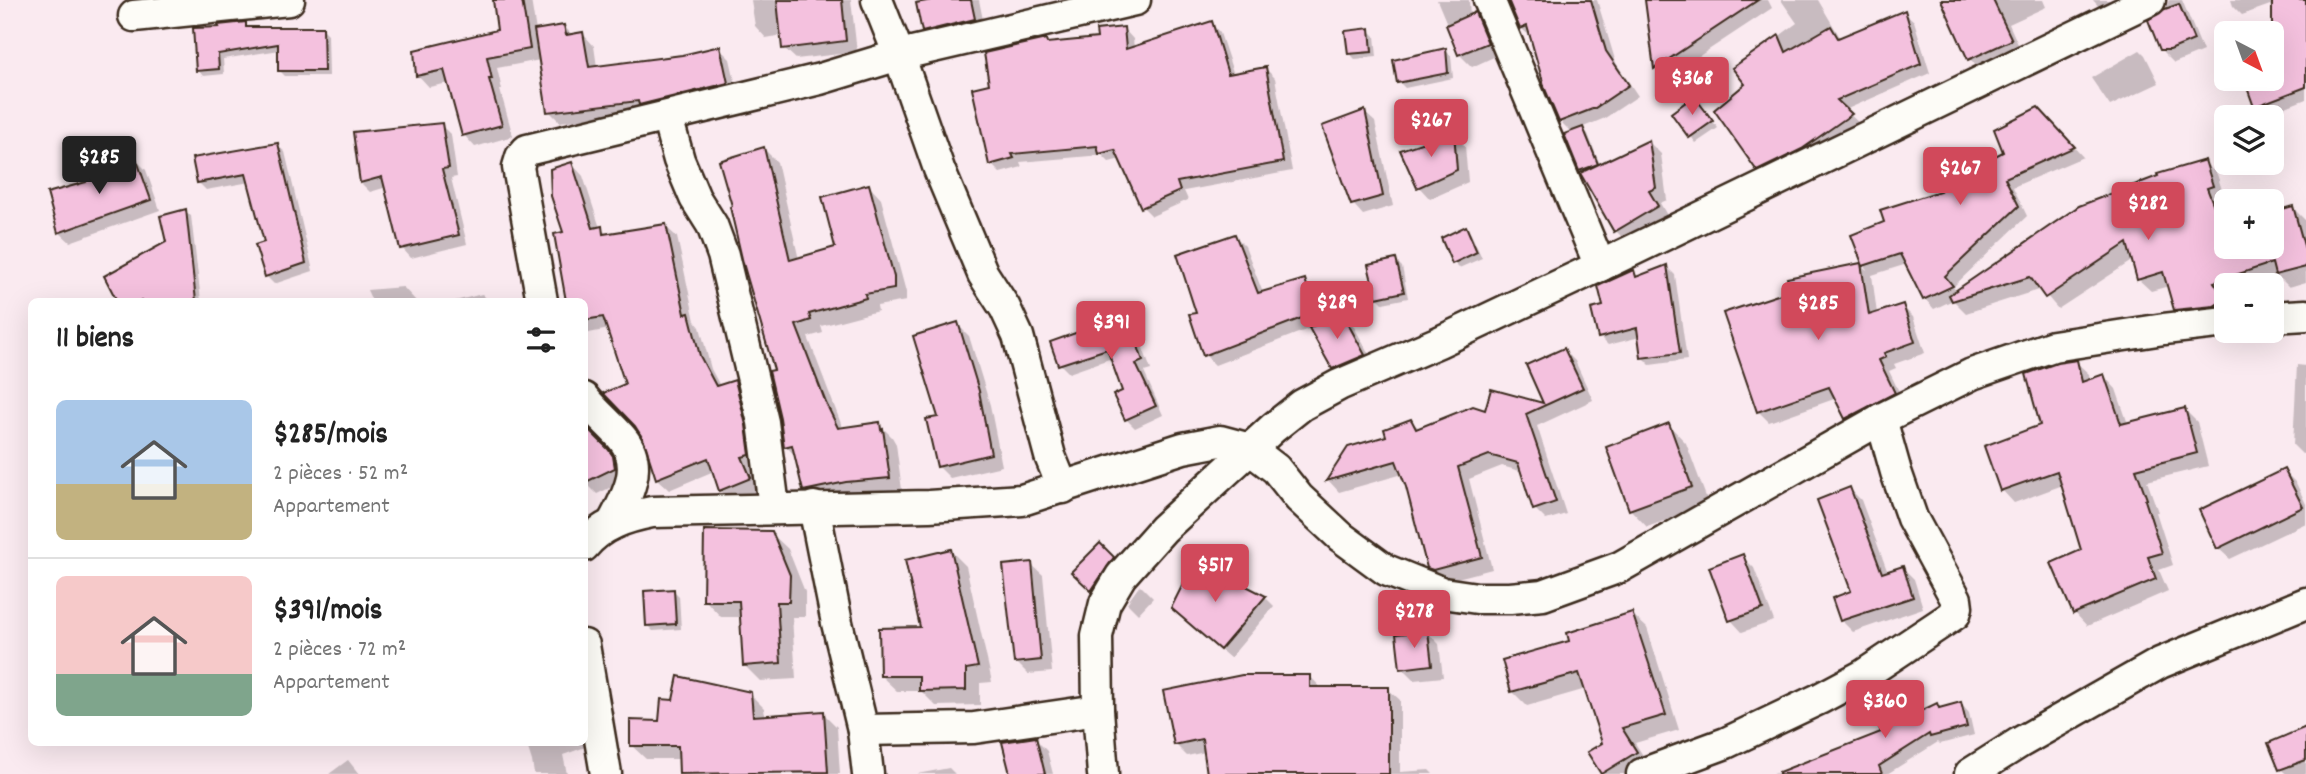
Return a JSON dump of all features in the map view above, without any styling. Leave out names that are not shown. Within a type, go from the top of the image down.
[{"type":"street","points":[[134,16],[289,0]]},
{"type":"street","points":[[877,0],[939,169],[983,274],[1005,308],[1017,336],[1050,456],[1063,488]]},
{"type":"street","points":[[541,298],[518,167],[521,156],[527,150],[820,79],[899,55],[1135,0]]},
{"type":"street","points":[[1489,0],[1600,266]]},
{"type":"street","points":[[1103,774],[1098,709],[1097,636],[1105,603],[1121,576],[1163,528],[1302,405],[1600,266],[2150,0]]},
{"type":"street","points":[[667,117],[679,160],[695,198],[712,225],[723,255],[763,422],[774,508]]},
{"type":"street","points":[[2284,316],[2306,315]]},
{"type":"street","points":[[588,542],[612,524],[652,512],[929,506],[1022,500],[1183,448],[1220,441],[1250,449],[1276,469],[1299,498],[1340,537],[1386,570],[1443,593],[1477,598],[1543,595],[1620,567],[1881,419],[1972,374],[2053,346],[2214,323]]},
{"type":"street","points":[[588,403],[623,439],[634,459],[632,481],[626,499],[612,524]]},
{"type":"street","points":[[1642,774],[1726,743],[1819,699],[1862,676],[1955,614],[1956,599],[1912,518],[1881,419]]},
{"type":"street","points":[[814,507],[836,623],[863,730],[868,774]]},
{"type":"street","points":[[1970,774],[2018,743],[2160,663],[2306,603]]},
{"type":"street","points":[[588,668],[606,774]]},
{"type":"street","points":[[863,730],[974,728],[1098,709]]},
{"type":"building","points":[[493,0],[522,0],[530,49],[487,57],[492,79],[489,79],[502,125],[462,136],[444,70],[416,76],[414,50],[497,30]]},
{"type":"building","points":[[777,0],[842,0],[846,41],[782,49]]},
{"type":"building","points":[[932,0],[971,0],[975,19],[922,32],[916,3]]},
{"type":"building","points":[[1508,0],[1591,0],[1606,51],[1629,85],[1595,108],[1559,122],[1545,89],[1527,26],[1520,29]]},
{"type":"building","points":[[1645,0],[1758,0],[1654,69]]},
{"type":"building","points":[[1941,0],[1993,0],[2012,40],[1968,60]]},
{"type":"building","points":[[2272,0],[2306,0],[2306,87],[2253,105],[2248,91],[2284,91],[2284,21],[2272,21]]},
{"type":"building","points":[[2179,4],[2194,40],[2170,50],[2160,50],[2148,20]]},
{"type":"building","points":[[1905,10],[1921,64],[1837,100],[1852,114],[1802,149],[1757,171],[1714,110],[1745,84],[1732,68],[1779,35],[1786,52],[1831,26],[1838,38]]},
{"type":"building","points":[[1475,12],[1488,43],[1458,55],[1446,25]]},
{"type":"building","points":[[1212,21],[1228,74],[1266,67],[1283,162],[1177,182],[1180,191],[1141,208],[1115,150],[1099,154],[1097,146],[1012,154],[1014,158],[989,165],[972,88],[989,84],[984,53],[1046,39],[1047,43],[1097,38],[1096,30],[1124,27],[1126,49]]},
{"type":"building","points":[[246,22],[246,27],[323,27],[324,71],[278,71],[278,44],[218,54],[219,69],[196,71],[193,28]]},
{"type":"building","points":[[564,25],[566,35],[583,32],[589,67],[682,55],[720,46],[728,83],[639,105],[638,101],[547,112],[534,30]]},
{"type":"building","points":[[1370,28],[1372,52],[1348,54],[1345,31]]},
{"type":"building","points":[[1446,48],[1448,73],[1397,83],[1393,60]]},
{"type":"building","points":[[1694,96],[1713,121],[1689,138],[1671,113]]},
{"type":"building","points":[[2038,107],[2075,147],[2005,178],[2019,206],[1945,276],[1953,286],[1923,300],[1900,254],[1863,266],[1851,235],[1884,222],[1880,210],[1940,191],[1937,186],[2003,152],[1994,129]]},
{"type":"building","points":[[1365,110],[1383,196],[1351,205],[1322,126]]},
{"type":"building","points":[[442,123],[449,168],[442,169],[459,235],[400,249],[382,177],[360,183],[353,132]]},
{"type":"building","points":[[1583,127],[1598,164],[1579,171],[1564,134]]},
{"type":"building","points":[[1454,132],[1457,170],[1417,188],[1400,150]]},
{"type":"building","points":[[1649,140],[1656,188],[1649,191],[1658,206],[1614,232],[1580,173]]},
{"type":"building","points":[[278,143],[306,263],[265,277],[255,245],[264,242],[246,174],[197,183],[192,158]]},
{"type":"building","points":[[764,147],[790,260],[835,247],[822,197],[869,184],[894,277],[894,289],[865,294],[866,298],[809,314],[811,320],[796,325],[838,428],[880,422],[890,478],[846,482],[803,491],[792,445],[784,447],[769,371],[774,370],[743,263],[730,207],[732,206],[719,161]]},
{"type":"building","points":[[136,158],[151,200],[58,233],[47,193],[86,182],[84,176]]},
{"type":"building","points":[[2205,160],[2213,186],[2207,188],[2214,206],[2214,259],[2284,259],[2284,209],[2293,206],[2306,253],[2306,267],[2274,273],[2272,263],[2241,273],[2214,273],[2214,306],[2174,310],[2163,272],[2137,280],[2127,243],[2045,298],[2030,277],[1952,301],[1949,295],[2079,206],[2158,176],[2157,174]]},
{"type":"building","points":[[572,162],[593,228],[602,226],[603,234],[666,224],[685,314],[689,313],[700,356],[716,386],[735,380],[750,455],[742,457],[751,478],[719,491],[708,458],[656,479],[643,439],[635,426],[603,393],[625,384],[603,317],[588,319],[588,298],[565,298],[554,234],[563,232],[551,196],[550,169]]},
{"type":"building","points":[[186,209],[196,298],[115,298],[104,276],[166,242],[160,216]]},
{"type":"building","points":[[1466,226],[1477,252],[1452,264],[1441,238]]},
{"type":"building","points":[[1235,234],[1258,293],[1305,279],[1315,313],[1203,356],[1189,314],[1196,313],[1177,254]]},
{"type":"building","points":[[1396,259],[1404,292],[1376,298],[1368,265]]},
{"type":"building","points":[[1861,263],[1869,315],[1903,304],[1915,342],[1884,353],[1886,357],[1879,360],[1895,393],[1845,419],[1829,387],[1757,412],[1723,313],[1790,291],[1787,278]]},
{"type":"building","points":[[1667,265],[1680,353],[1641,358],[1637,328],[1598,338],[1591,309],[1603,306],[1598,286],[1634,270],[1636,277]]},
{"type":"building","points":[[1341,311],[1365,355],[1332,369],[1309,328]]},
{"type":"building","points":[[1113,314],[1121,331],[1132,329],[1143,361],[1136,364],[1156,406],[1125,420],[1113,395],[1122,391],[1107,349],[1058,365],[1050,342],[1098,325],[1097,321]]},
{"type":"building","points":[[958,322],[979,391],[991,454],[937,467],[926,419],[938,417],[913,336]]},
{"type":"building","points":[[1564,348],[1583,388],[1526,414],[1556,502],[1533,510],[1518,463],[1489,455],[1458,467],[1482,557],[1433,570],[1427,568],[1406,487],[1396,461],[1326,481],[1348,447],[1386,436],[1384,429],[1411,419],[1416,429],[1473,406],[1485,410],[1491,389],[1543,403],[1526,365]]},
{"type":"building","points":[[2077,360],[2082,382],[2104,374],[2121,424],[2185,408],[2197,453],[2136,469],[2162,553],[2148,557],[2156,579],[2073,614],[2051,563],[2081,550],[2057,471],[2000,491],[1984,446],[2040,425],[2026,374],[2057,363]]},
{"type":"building","points":[[1669,423],[1692,487],[1629,510],[1606,447]]},
{"type":"building","points":[[588,429],[613,456],[615,468],[588,481]]},
{"type":"building","points":[[2284,469],[2303,507],[2217,549],[2199,510]]},
{"type":"building","points":[[1850,487],[1882,573],[1903,566],[1913,597],[1840,621],[1832,598],[1851,591],[1817,500]]},
{"type":"building","points":[[704,530],[772,531],[790,575],[789,602],[777,602],[781,663],[743,666],[739,601],[703,601]]},
{"type":"building","points":[[1100,543],[1114,557],[1091,591],[1071,572]]},
{"type":"building","points":[[951,549],[978,667],[966,669],[966,690],[919,691],[919,676],[880,676],[879,628],[920,627],[905,560]]},
{"type":"building","points":[[1743,554],[1763,609],[1729,621],[1709,567]]},
{"type":"building","points":[[1195,560],[1266,596],[1220,650],[1171,608]]},
{"type":"building","points":[[1032,562],[1041,660],[1014,663],[1003,565]]},
{"type":"building","points":[[674,589],[676,624],[646,626],[644,591]]},
{"type":"building","points":[[1632,612],[1666,715],[1622,728],[1637,752],[1601,774],[1587,752],[1602,743],[1579,673],[1511,692],[1502,660],[1569,641],[1567,633]]},
{"type":"building","points":[[1428,631],[1432,665],[1400,669],[1396,634]]},
{"type":"building","points":[[1242,675],[1310,675],[1310,687],[1389,687],[1389,774],[1207,774],[1202,739],[1174,745],[1163,691]]},
{"type":"building","points":[[678,676],[751,692],[753,716],[824,711],[828,772],[679,774],[678,746],[630,746],[630,720],[659,721],[661,699],[673,700]]},
{"type":"building","points":[[1898,697],[1906,718],[1937,703],[1939,708],[1961,702],[1967,727],[1930,737],[1929,734],[1879,766],[1882,774],[1779,774],[1881,732],[1871,707]]},
{"type":"building","points":[[2306,727],[2306,760],[2279,770],[2268,743]]},
{"type":"building","points":[[1036,737],[1045,774],[1010,774],[1002,742]]}]
